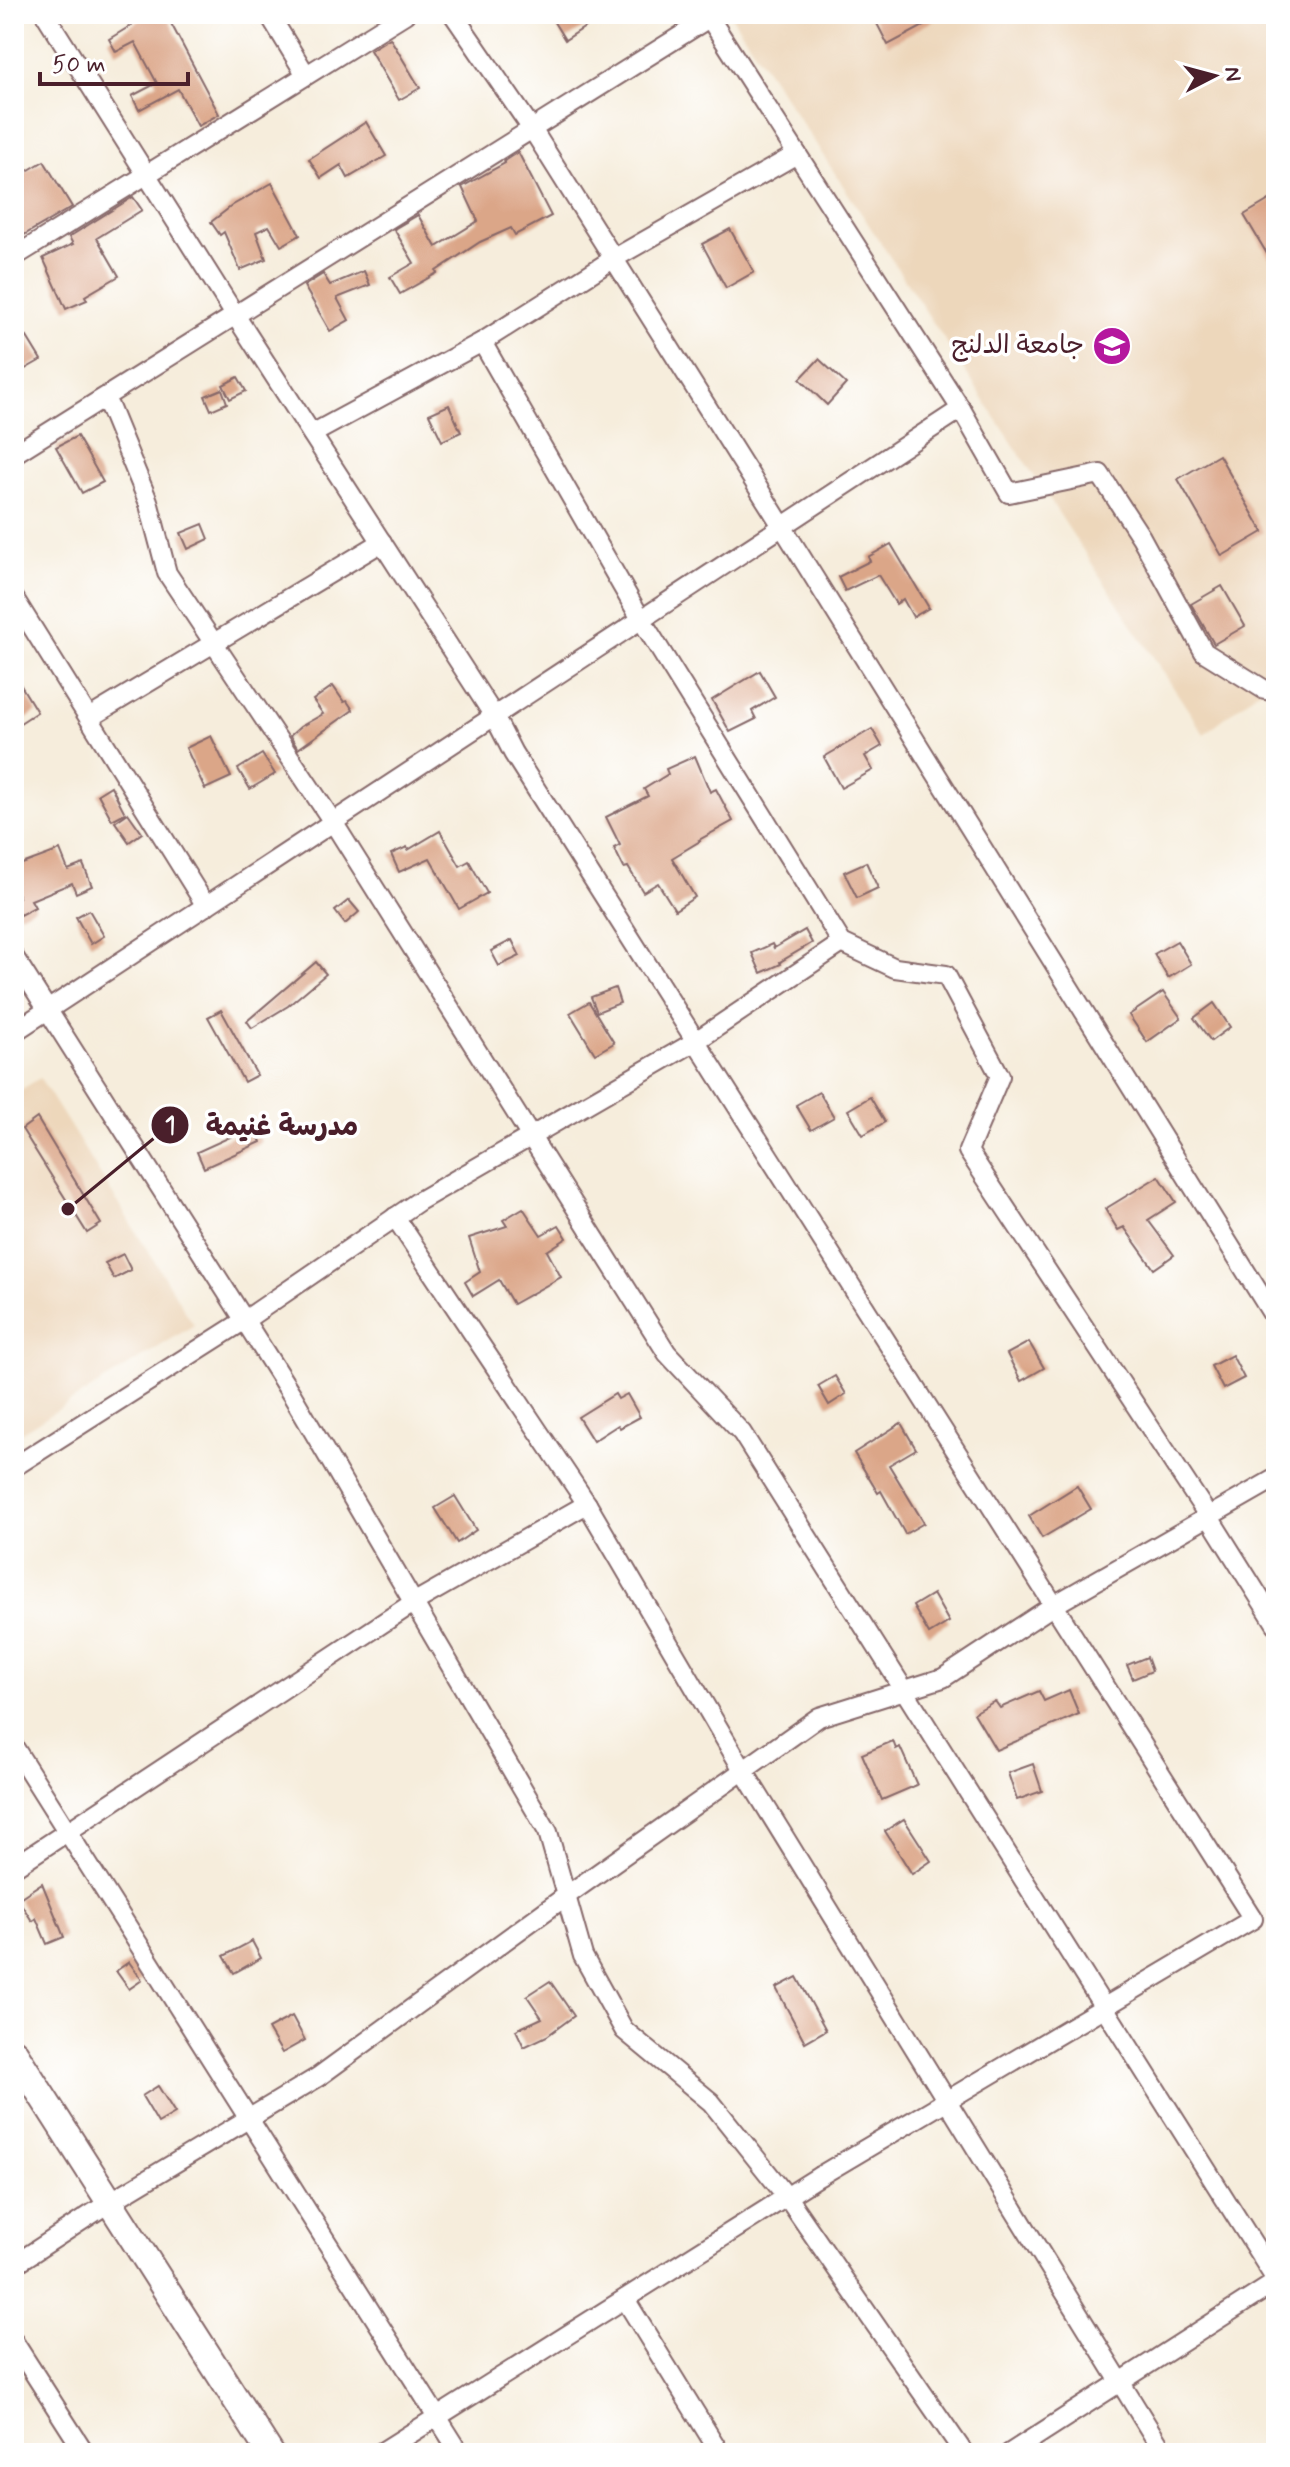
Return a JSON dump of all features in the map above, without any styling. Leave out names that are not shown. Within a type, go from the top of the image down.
[{"type":"street","points":[[45,14],[494,716],[513,753],[1253,1919],[787,2197],[380,2453]]},
{"type":"street","points":[[269,14],[306,75]]},
{"type":"street","points":[[14,257],[405,14]]},
{"type":"street","points":[[453,14],[532,129],[1276,1320]]},
{"type":"street","points":[[14,454],[708,16],[961,409],[1009,493],[1100,474],[1141,537],[1204,652],[1265,690],[1276,692]]},
{"type":"street","points":[[312,434],[482,342],[613,259],[797,154]]},
{"type":"street","points":[[482,342],[641,619],[842,943],[895,968],[946,975],[1000,1076],[968,1151],[1276,1624]]},
{"type":"street","points":[[101,400],[109,406],[148,501],[167,573],[333,822],[667,1353],[742,1433],[1276,2281],[1010,2453]]},
{"type":"street","points":[[14,1032],[961,409]]},
{"type":"street","points":[[89,718],[382,542]]},
{"type":"street","points":[[14,598],[206,906]]},
{"type":"street","points":[[14,1467],[245,1320],[419,1201],[696,1041],[842,943]]},
{"type":"street","points":[[14,957],[292,1395],[548,1832],[583,1956],[624,2030],[711,2102],[787,2197],[964,2453]]},
{"type":"street","points":[[395,1217],[587,1504],[743,1770],[1164,2453]]},
{"type":"street","points":[[14,2265],[110,2202],[318,2077],[819,1717],[943,1678],[1054,1605],[1276,1478]]},
{"type":"street","points":[[14,1867],[413,1603],[587,1504]]},
{"type":"street","points":[[14,1747],[460,2453]]},
{"type":"street","points":[[14,2052],[270,2453]]},
{"type":"street","points":[[625,2299],[720,2453]]},
{"type":"street","points":[[14,2342],[85,2453]]},
{"type":"shaded area","name":"جامعة الدلنج","points":[[730,14],[1276,14],[1276,677],[1204,734]]},
{"type":"shaded area","points":[[40,1078],[194,1325],[14,1437],[14,1094]]},
{"type":"building","points":[[150,14],[166,14],[219,114],[198,126],[178,89],[139,110],[132,96],[157,83],[135,42],[116,52],[109,39]]},
{"type":"building","points":[[549,14],[605,14],[565,40]]},
{"type":"building","points":[[872,14],[946,14],[888,45]]},
{"type":"building","points":[[390,38],[420,88],[399,100],[370,50]]},
{"type":"building","points":[[366,122],[386,156],[348,178],[341,165],[321,178],[309,159]]},
{"type":"building","points":[[518,152],[551,216],[515,235],[511,228],[480,242],[437,273],[400,294],[390,277],[414,263],[394,229],[418,215],[436,247],[478,221],[462,187],[505,163]]},
{"type":"building","points":[[44,161],[72,207],[22,236],[14,221],[14,179]]},
{"type":"building","points":[[272,183],[300,235],[281,246],[269,226],[256,232],[266,259],[240,270],[224,232],[220,235],[211,222],[233,205]]},
{"type":"building","points":[[1276,196],[1276,269],[1244,215]]},
{"type":"building","points":[[133,197],[142,210],[97,238],[119,276],[85,296],[87,300],[66,309],[43,258],[73,244],[69,237]]},
{"type":"building","points":[[730,229],[754,272],[726,288],[702,244]]},
{"type":"building","points":[[364,271],[370,285],[337,298],[349,320],[330,331],[304,286],[323,274],[330,285]]},
{"type":"building","points":[[27,337],[41,360],[20,372],[14,361],[14,345]]},
{"type":"building","points":[[819,359],[846,384],[827,405],[800,379]]},
{"type":"building","points":[[238,377],[246,391],[230,399],[223,385]]},
{"type":"building","points":[[222,389],[227,403],[211,410],[205,396]]},
{"type":"building","points":[[449,405],[461,432],[442,441],[429,414]]},
{"type":"building","points":[[77,436],[103,482],[82,493],[56,447]]},
{"type":"building","points":[[1219,455],[1263,532],[1222,556],[1178,479]]},
{"type":"building","points":[[203,524],[209,539],[188,549],[181,533]]},
{"type":"building","points":[[891,544],[929,608],[913,617],[903,599],[896,604],[878,575],[845,591],[838,577],[870,561],[868,557]]},
{"type":"building","points":[[1222,586],[1245,626],[1214,644],[1191,604]]},
{"type":"building","points":[[760,671],[775,697],[752,711],[756,719],[730,732],[712,700]]},
{"type":"building","points":[[14,674],[37,712],[14,727]]},
{"type":"building","points":[[333,686],[353,710],[298,749],[290,736],[323,714],[313,700]]},
{"type":"building","points":[[872,729],[882,746],[865,756],[873,770],[841,788],[824,757]]},
{"type":"building","points":[[211,736],[231,777],[205,789],[186,748]]},
{"type":"building","points":[[262,754],[275,774],[250,789],[238,769]]},
{"type":"building","points":[[695,756],[710,792],[716,789],[733,821],[672,858],[695,897],[675,910],[658,883],[643,892],[628,867],[624,868],[614,848],[620,845],[606,817],[648,796],[644,789],[668,774],[666,769]]},
{"type":"building","points":[[111,786],[125,813],[112,820],[98,794]]},
{"type":"building","points":[[128,813],[142,833],[129,842],[115,822]]},
{"type":"building","points":[[440,831],[460,866],[469,861],[487,893],[459,909],[430,858],[399,872],[391,854],[407,847],[408,850]]},
{"type":"building","points":[[60,850],[68,870],[83,864],[92,886],[76,893],[72,883],[31,900],[35,907],[20,915],[14,904],[19,897],[14,887],[14,867]]},
{"type":"building","points":[[866,862],[878,888],[857,898],[844,872]]},
{"type":"building","points":[[349,900],[359,912],[345,924],[335,911]]},
{"type":"building","points":[[89,910],[104,936],[91,944],[76,917]]},
{"type":"building","points":[[805,930],[812,943],[761,973],[752,953],[772,944],[774,948]]},
{"type":"building","points":[[512,940],[520,956],[499,966],[491,951]]},
{"type":"building","points":[[1177,941],[1191,964],[1168,978],[1154,954]]},
{"type":"building","points":[[316,962],[326,974],[288,1006],[252,1028],[247,1021]]},
{"type":"building","points":[[615,988],[620,1003],[597,1012],[591,997]]},
{"type":"building","points":[[1163,992],[1181,1018],[1147,1042],[1129,1015]]},
{"type":"building","points":[[589,1002],[614,1043],[595,1054],[570,1013]]},
{"type":"building","points":[[1214,1003],[1230,1027],[1211,1041],[1194,1018]]},
{"type":"building","points":[[221,1010],[257,1075],[244,1082],[208,1017]]},
{"type":"building","points":[[819,1092],[834,1117],[811,1130],[796,1105]]},
{"type":"building","points":[[870,1097],[885,1122],[863,1135],[848,1110]]},
{"type":"building","points":[[37,1118],[101,1224],[87,1233],[22,1129]]},
{"type":"building","points":[[254,1126],[261,1142],[204,1168],[197,1152]]},
{"type":"building","points":[[1159,1176],[1176,1202],[1148,1220],[1174,1255],[1154,1269],[1124,1227],[1118,1230],[1105,1209]]},
{"type":"building","points":[[523,1208],[541,1235],[559,1225],[567,1238],[547,1251],[561,1277],[513,1304],[499,1280],[473,1296],[465,1282],[480,1272],[469,1238],[507,1226],[503,1220]]},
{"type":"building","points":[[123,1254],[131,1270],[114,1279],[105,1263]]},
{"type":"building","points":[[1029,1342],[1044,1368],[1021,1381],[1007,1354]]},
{"type":"building","points":[[1232,1355],[1244,1378],[1223,1389],[1211,1366]]},
{"type":"building","points":[[835,1376],[846,1394],[829,1405],[818,1386]]},
{"type":"building","points":[[615,1394],[618,1399],[627,1394],[640,1417],[620,1428],[618,1425],[593,1441],[578,1417]]},
{"type":"building","points":[[901,1423],[916,1449],[889,1465],[924,1523],[905,1534],[881,1491],[878,1493],[854,1453]]},
{"type":"building","points":[[1077,1486],[1091,1509],[1042,1538],[1029,1516]]},
{"type":"building","points":[[455,1496],[476,1530],[457,1543],[435,1508]]},
{"type":"building","points":[[933,1594],[949,1622],[929,1634],[913,1606]]},
{"type":"building","points":[[1147,1657],[1152,1671],[1133,1679],[1127,1665]]},
{"type":"building","points":[[1069,1690],[1079,1714],[996,1750],[974,1713],[995,1701],[1000,1708],[1039,1691],[1044,1701]]},
{"type":"building","points":[[893,1741],[896,1749],[900,1747],[917,1785],[882,1800],[862,1754]]},
{"type":"building","points":[[1033,1764],[1042,1791],[1017,1800],[1008,1773]]},
{"type":"building","points":[[904,1819],[931,1861],[912,1874],[885,1831]]},
{"type":"building","points":[[42,1883],[64,1937],[47,1944],[36,1918],[32,1921],[18,1899]]},
{"type":"building","points":[[252,1941],[261,1958],[234,1973],[224,1956]]},
{"type":"building","points":[[129,1962],[142,1980],[129,1989],[116,1971]]},
{"type":"building","points":[[797,1977],[826,2030],[805,2042],[776,1988]]},
{"type":"building","points":[[550,1981],[574,2016],[547,2036],[524,2047],[516,2030],[542,2018],[527,1996]]},
{"type":"building","points":[[292,2016],[305,2040],[282,2053],[268,2029]]},
{"type":"building","points":[[158,2086],[175,2113],[158,2123],[142,2096]]},
{"type":"place","name":"جامعة الدلنج","points":[[1112,346]]},
{"type":"place","name":"مدرسة غنيمة","points":[[68,1209]]}]
